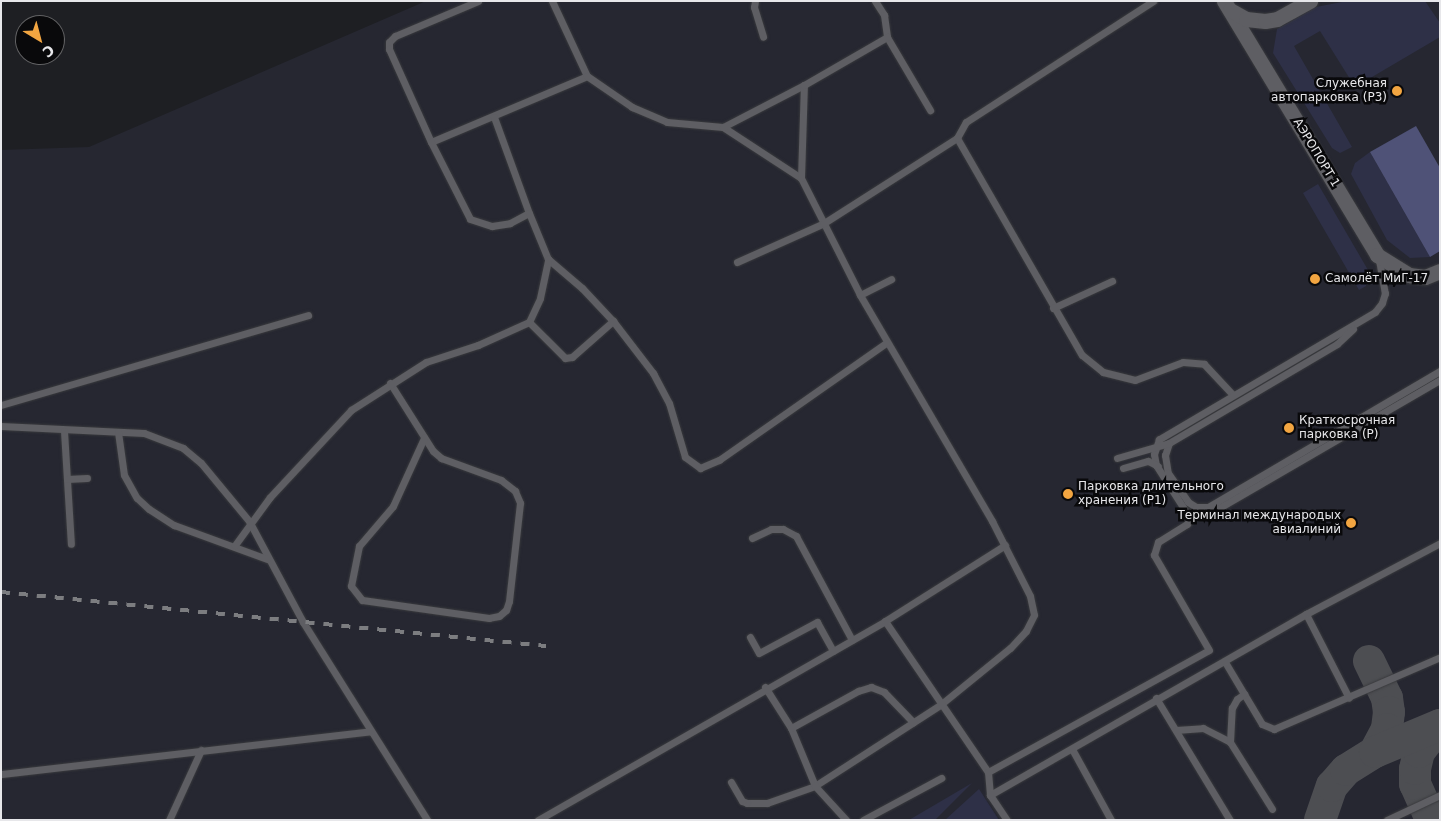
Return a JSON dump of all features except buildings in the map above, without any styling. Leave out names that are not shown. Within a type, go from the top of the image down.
[{"type":"main road","points":[[1226,5],[1246,19],[1265,21],[1277,19],[1310,1]]},
{"type":"main road","name":"АЭРОПОРТ 1","points":[[1226,5],[1377,255]]},
{"type":"main road","points":[[1377,255],[1408,275],[1425,277],[1440,271]]},
{"type":"lane","points":[[478,1],[394,36],[390,42],[389,49],[470,219],[492,226],[510,223],[528,213]]},
{"type":"lane","points":[[552,1],[587,76],[632,107],[667,122],[723,127],[801,178]]},
{"type":"lane","points":[[755,1],[754,7],[763,37]]},
{"type":"lane","points":[[875,1],[884,15],[887,37],[930,110]]},
{"type":"lane","points":[[737,262],[824,223],[956,138],[966,122],[1153,1]]},
{"type":"lane","points":[[723,127],[804,85],[887,37]]},
{"type":"lane","points":[[432,142],[587,76]]},
{"type":"lane","points":[[731,782],[742,801],[747,803],[767,803],[815,786],[940,705],[1010,648],[1026,631],[1034,615],[1030,596],[1005,544],[886,343],[860,296],[801,178],[804,85]]},
{"type":"lane","points":[[494,117],[528,213],[548,259],[582,288],[613,321],[653,373],[669,403],[684,458],[700,468],[708,467],[734,450],[886,343]]},
{"type":"lane","points":[[956,138],[1082,355],[1103,372],[1134,380],[1193,361],[1204,364],[1233,395]]},
{"type":"lane","points":[[1117,458],[1158,443],[1233,395],[1375,312],[1384,298],[1384,273],[1377,255]]},
{"type":"lane","points":[[235,545],[250,521],[351,410],[390,383],[426,362],[478,345],[528,322],[540,298],[548,259]]},
{"type":"lane","points":[[860,296],[891,279]]},
{"type":"lane","points":[[1053,308],[1112,281]]},
{"type":"lane","points":[[1,405],[308,316]]},
{"type":"lane","points":[[528,322],[565,358],[572,357],[613,321]]},
{"type":"lane","points":[[1158,443],[1169,443],[1337,344],[1359,323]]},
{"type":"lane","points":[[1123,468],[1148,461],[1168,473],[1188,502],[1196,507],[1208,507],[1440,371]]},
{"type":"lane","points":[[1158,443],[1156,465],[1184,510],[1193,516],[1207,515],[1440,380]]},
{"type":"lane","points":[[390,383],[424,438],[441,458],[501,480],[517,497],[520,503],[509,601],[506,610],[499,616],[488,618],[362,600],[352,586],[360,546],[393,506],[424,438]]},
{"type":"lane","points":[[1,418],[4,427],[144,433],[183,448],[220,483],[250,521],[267,559],[370,731],[427,820]]},
{"type":"lane","points":[[64,431],[71,544]]},
{"type":"lane","points":[[118,432],[124,475],[137,498],[174,525],[235,545],[267,559]]},
{"type":"lane","points":[[1168,473],[1165,455],[1169,443]]},
{"type":"lane","points":[[67,478],[87,478]]},
{"type":"lane","points":[[988,772],[1209,650],[1154,556],[1158,542],[1188,524],[1193,516]]},
{"type":"lane","points":[[752,538],[771,529],[783,529],[796,536],[852,640]]},
{"type":"lane","points":[[990,795],[1072,749],[1156,698],[1224,662],[1306,614],[1440,543]]},
{"type":"lane","points":[[538,820],[765,687],[885,621],[1005,544]]},
{"type":"lane","points":[[1306,614],[1349,698]]},
{"type":"lane","points":[[885,621],[940,705],[988,772],[990,795],[1007,820]]},
{"type":"lane","points":[[750,637],[759,653],[817,622],[833,650]]},
{"type":"lane","points":[[1224,662],[1262,724],[1274,729],[1440,657]]},
{"type":"lane","points":[[765,687],[791,728],[815,786],[846,820]]},
{"type":"lane","points":[[791,728],[858,690],[872,687],[884,692],[914,722]]},
{"type":"lane","points":[[1230,742],[1232,708],[1237,698],[1244,694]]},
{"type":"lane","points":[[1156,698],[1230,820]]},
{"type":"lane","points":[[1176,730],[1203,728],[1230,742],[1272,809]]},
{"type":"lane","points":[[1,774],[370,731]]},
{"type":"lane","points":[[1072,749],[1111,820]]},
{"type":"lane","points":[[169,820],[201,750]]},
{"type":"lane","points":[[863,820],[941,778]]},
{"type":"lane","points":[[1387,820],[1440,795]]},
{"type":"shaded area","points":[[426,1],[1440,1],[1440,820],[1,820],[1,150],[89,147]]},
{"type":"shaded area","points":[[1347,1],[1425,1],[1440,23],[1440,37],[1355,87],[1320,31],[1294,46],[1352,147],[1340,153],[1332,148],[1273,53],[1277,29],[1316,7]]},
{"type":"shaded area","points":[[1416,126],[1440,168],[1440,251],[1430,257],[1370,152]]},
{"type":"shaded area","points":[[1370,152],[1430,257],[1410,258],[1387,240],[1351,174],[1355,163]]},
{"type":"shaded area","points":[[1318,184],[1368,270],[1366,286],[1359,290],[1303,193]]},
{"type":"shaded area","points":[[972,783],[935,820],[909,820]]},
{"type":"shaded area","points":[[979,789],[999,820],[945,820]]},
{"type":"taxiway","points":[[1369,661],[1387,698],[1389,712],[1387,729],[1375,752]]},
{"type":"taxiway","points":[[1429,815],[1415,784],[1415,769],[1419,752],[1440,725]]},
{"type":"taxiway","points":[[1320,820],[1332,786],[1346,770],[1375,752],[1440,725]]},
{"type":"railway","points":[[1,592],[546,646]]},
{"type":"place","name":"Служебная автопарковка (P3)","points":[[1397,91]]},
{"type":"place","name":"Самолёт МиГ-17","points":[[1315,279]]},
{"type":"place","name":"Краткосрочная парковка (P)","points":[[1289,428]]},
{"type":"place","name":"Парковка длительного хранения (P1)","points":[[1068,494]]},
{"type":"place","name":"Терминал международых авиалиний","points":[[1351,523]]}]
